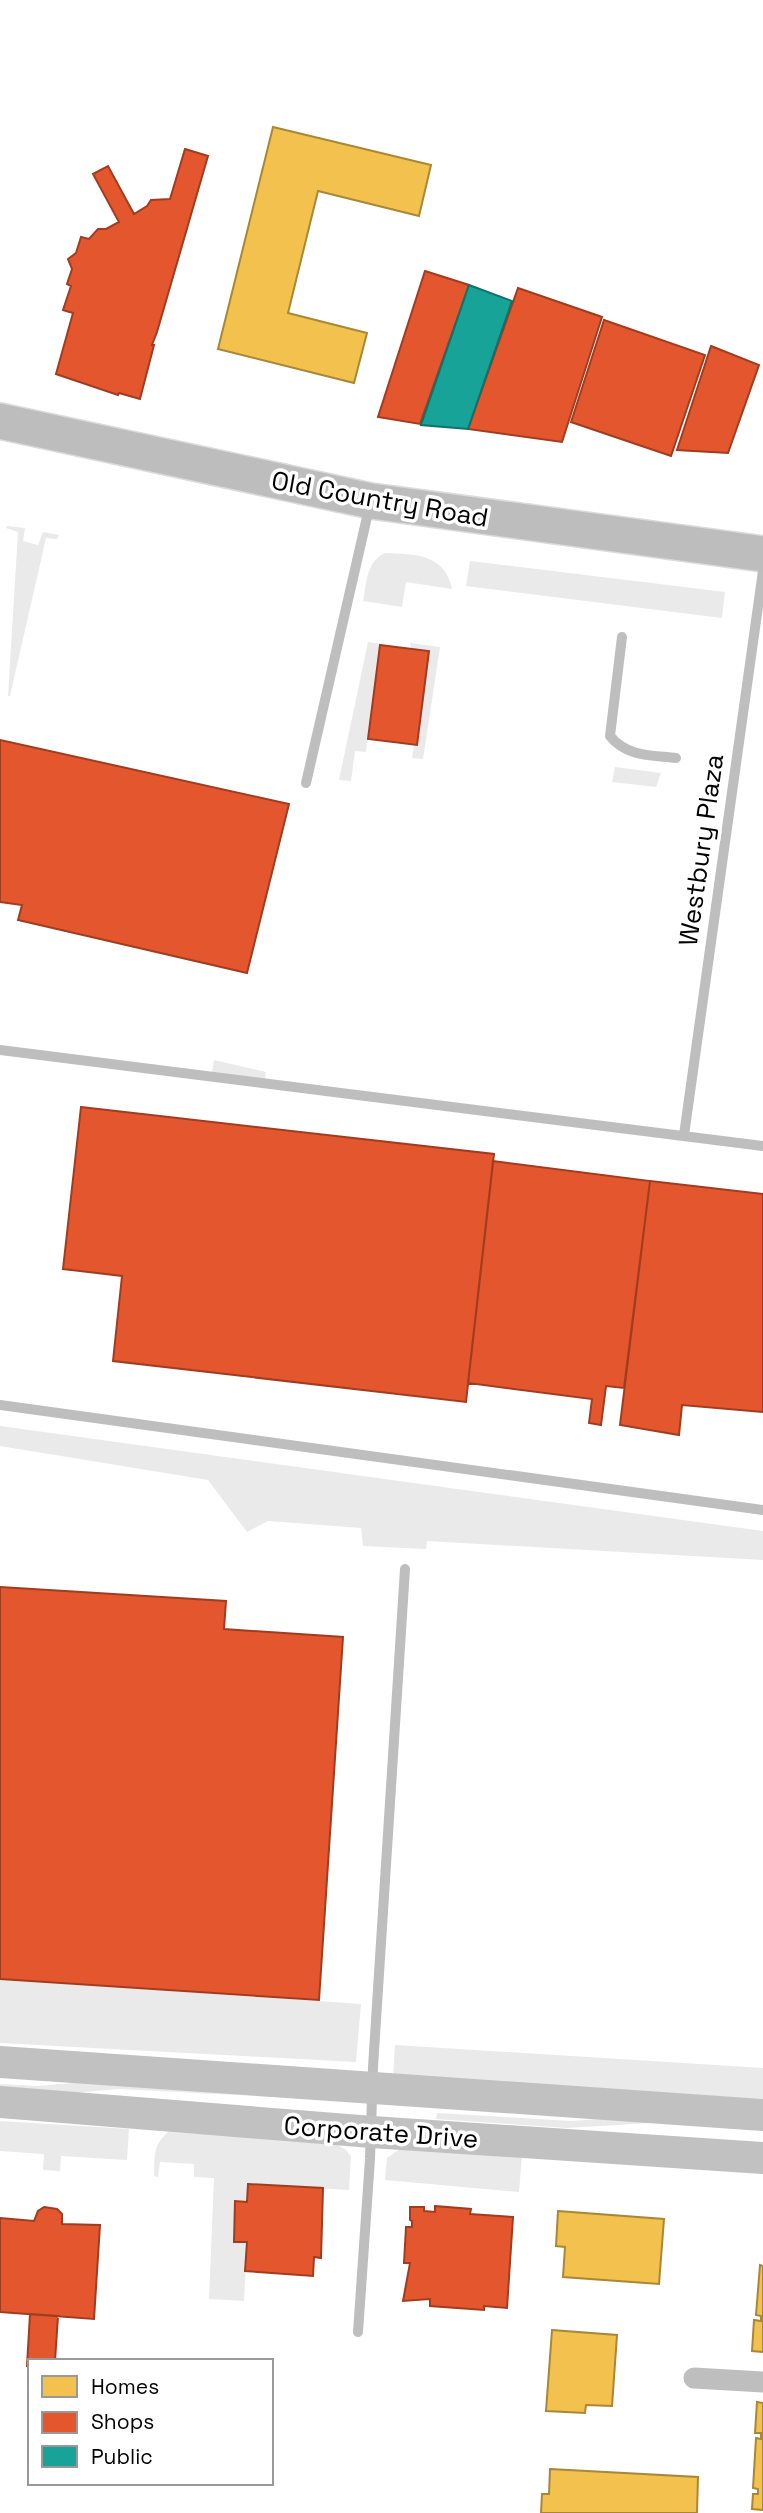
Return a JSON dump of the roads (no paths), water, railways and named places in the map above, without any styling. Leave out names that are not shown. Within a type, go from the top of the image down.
[{"type":"main road","name":"Old Country Road","points":[[0,421],[371,501],[763,554]]},
{"type":"main road","name":"Corporate Drive","points":[[0,2062],[763,2115]]},
{"type":"main road","name":"Corporate Drive","points":[[0,2102],[372,2132],[763,2158]]},
{"type":"street","points":[[694,2378],[763,2382]]},
{"type":"lane","points":[[306,783],[371,501]]},
{"type":"lane","name":"Westbury Plaza","points":[[684,1135],[763,572]]},
{"type":"lane","points":[[622,637],[610,736],[618,746],[634,754],[676,758]]},
{"type":"lane","points":[[0,1050],[763,1146]]},
{"type":"lane","points":[[0,1405],[763,1510]]},
{"type":"lane","points":[[358,2332],[405,1569]]}]
